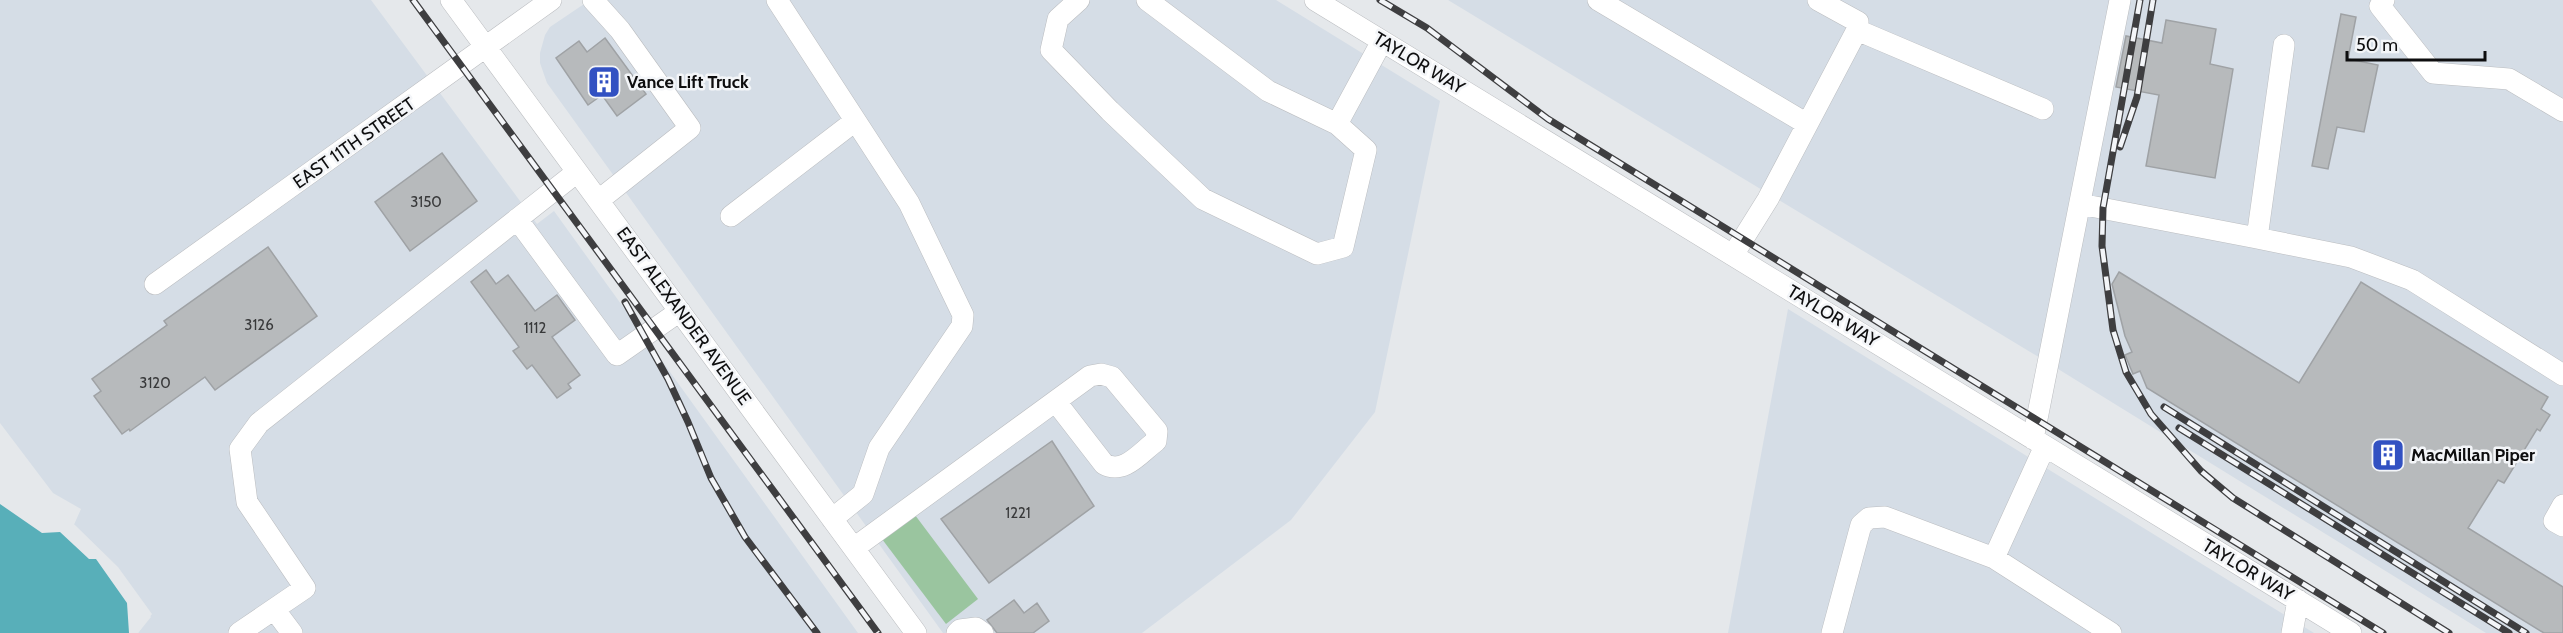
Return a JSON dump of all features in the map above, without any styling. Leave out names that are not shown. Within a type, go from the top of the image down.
[{"type":"street","name":"EAST ALEXANDER AVENUE","points":[[451,0],[916,633]]},
{"type":"street","name":"EAST 11TH STREET","points":[[155,284],[551,0]]},
{"type":"street","points":[[593,0],[620,30],[690,128],[599,200]]},
{"type":"street","points":[[777,0],[909,203],[963,315],[962,326],[879,448],[863,494],[832,519]]},
{"type":"street","points":[[1078,0],[1058,19],[1051,50],[1110,111],[1203,199],[1317,254],[1343,247],[1366,150],[1337,124],[1268,92],[1147,0]]},
{"type":"street","name":"TAYLOR WAY","points":[[1316,0],[2351,633]]},
{"type":"street","points":[[1598,0],[1808,124]]},
{"type":"street","points":[[1733,255],[1768,199],[1857,30],[1858,22],[1818,0]]},
{"type":"street","points":[[1994,558],[2039,442],[2079,204],[2120,0]]},
{"type":"street","points":[[2384,0],[2380,6],[2433,73],[2509,80],[2563,111]]},
{"type":"street","points":[[1857,30],[2043,109]]},
{"type":"street","points":[[1337,124],[1382,41]]},
{"type":"street","points":[[2257,238],[2284,45]]},
{"type":"street","points":[[731,216],[855,121]]},
{"type":"street","points":[[239,633],[305,588],[247,502],[240,449],[259,423],[577,172]]},
{"type":"street","points":[[2079,204],[2351,257],[2412,280],[2563,375]]},
{"type":"street","points":[[517,219],[617,356],[680,311]]},
{"type":"street","points":[[854,548],[1090,376],[1101,374],[1112,377],[1157,431],[1156,441],[1123,467],[1112,469],[1104,464],[1056,402]]},
{"type":"street","points":[[2563,505],[2554,520],[2563,526]]},
{"type":"street","points":[[1832,633],[1861,525],[1869,518],[1885,517],[1994,558],[2111,633]]},
{"type":"street","points":[[2292,633],[2298,600]]},
{"type":"street","points":[[274,609],[292,633]]},
{"type":"street","points":[[957,633],[960,630],[976,628],[983,633]]},
{"type":"shaded area","points":[[0,0],[371,0],[537,224],[554,211],[858,633],[138,633],[151,617],[73,527],[81,509],[53,493],[0,423]]},
{"type":"shaded area","points":[[590,0],[1276,0],[1440,101],[1375,412],[1291,520],[1142,633],[943,633],[547,83],[540,63],[545,35],[550,27]]},
{"type":"shaded area","points":[[1448,0],[2563,0],[2563,633],[2486,633],[2037,356]]},
{"type":"shaded area","points":[[1788,309],[2314,633],[1728,633]]},
{"type":"green space","points":[[915,515],[978,599],[946,624],[882,539]]},
{"type":"water","points":[[0,464],[116,569],[138,633],[0,633]]},
{"type":"pier","points":[[0,461],[23,483],[75,525],[118,567],[152,614],[138,633],[129,633],[127,603],[96,559],[89,559],[60,532],[42,533],[0,504]]},
{"type":"building","points":[[2341,14],[2356,17],[2348,59],[2378,65],[2364,132],[2337,127],[2328,169],[2312,166]]},
{"type":"building","points":[[2166,20],[2216,29],[2210,64],[2233,69],[2215,178],[2146,166],[2159,95],[2116,87],[2126,36],[2162,43]]},
{"type":"building","name":"Vance Lift Truck","points":[[605,38],[646,94],[617,116],[602,95],[588,105],[556,58],[579,41],[587,52]]},
{"type":"building","points":[[442,153],[477,201],[410,251],[375,202]]},
{"type":"building","points":[[268,247],[317,316],[215,390],[205,377],[130,431],[129,429],[122,434],[94,396],[101,391],[92,379],[167,325],[164,321]]},
{"type":"building","points":[[486,270],[496,284],[508,275],[535,311],[557,295],[575,320],[552,337],[580,375],[568,384],[571,388],[557,398],[532,365],[527,369],[513,351],[519,347],[471,282]]},
{"type":"building","name":"MacMillan Piper","points":[[2119,272],[2299,383],[2361,282],[2548,397],[2541,409],[2550,415],[2540,431],[2537,429],[2504,483],[2498,480],[2468,528],[2563,587],[2563,633],[2544,633],[2147,388],[2140,371],[2133,374],[2125,355],[2132,352],[2125,336],[2112,284]]},
{"type":"building","points":[[1052,441],[1094,506],[989,583],[941,519]]},
{"type":"building","points":[[1014,600],[1024,613],[1037,603],[1049,621],[1033,633],[997,633],[987,620]]},
{"type":"railway","points":[[413,0],[878,633]]},
{"type":"railway","points":[[1380,0],[1427,28],[1548,119],[2383,633]]},
{"type":"railway","points":[[2140,0],[2103,208],[2102,246],[2113,330],[2126,372],[2151,414],[2201,471],[2233,498],[2449,633]]},
{"type":"railway","points":[[2120,147],[2137,97],[2153,0]]},
{"type":"railway","points":[[625,302],[668,379],[711,478],[745,537],[817,633]]},
{"type":"railway","points":[[2164,407],[2526,633]]},
{"type":"railway","points":[[2179,428],[2509,633]]},
{"type":"place","name":"Vance Lift Truck","points":[[604,82]]},
{"type":"place","name":"MacMillan Piper","points":[[2388,455]]}]
